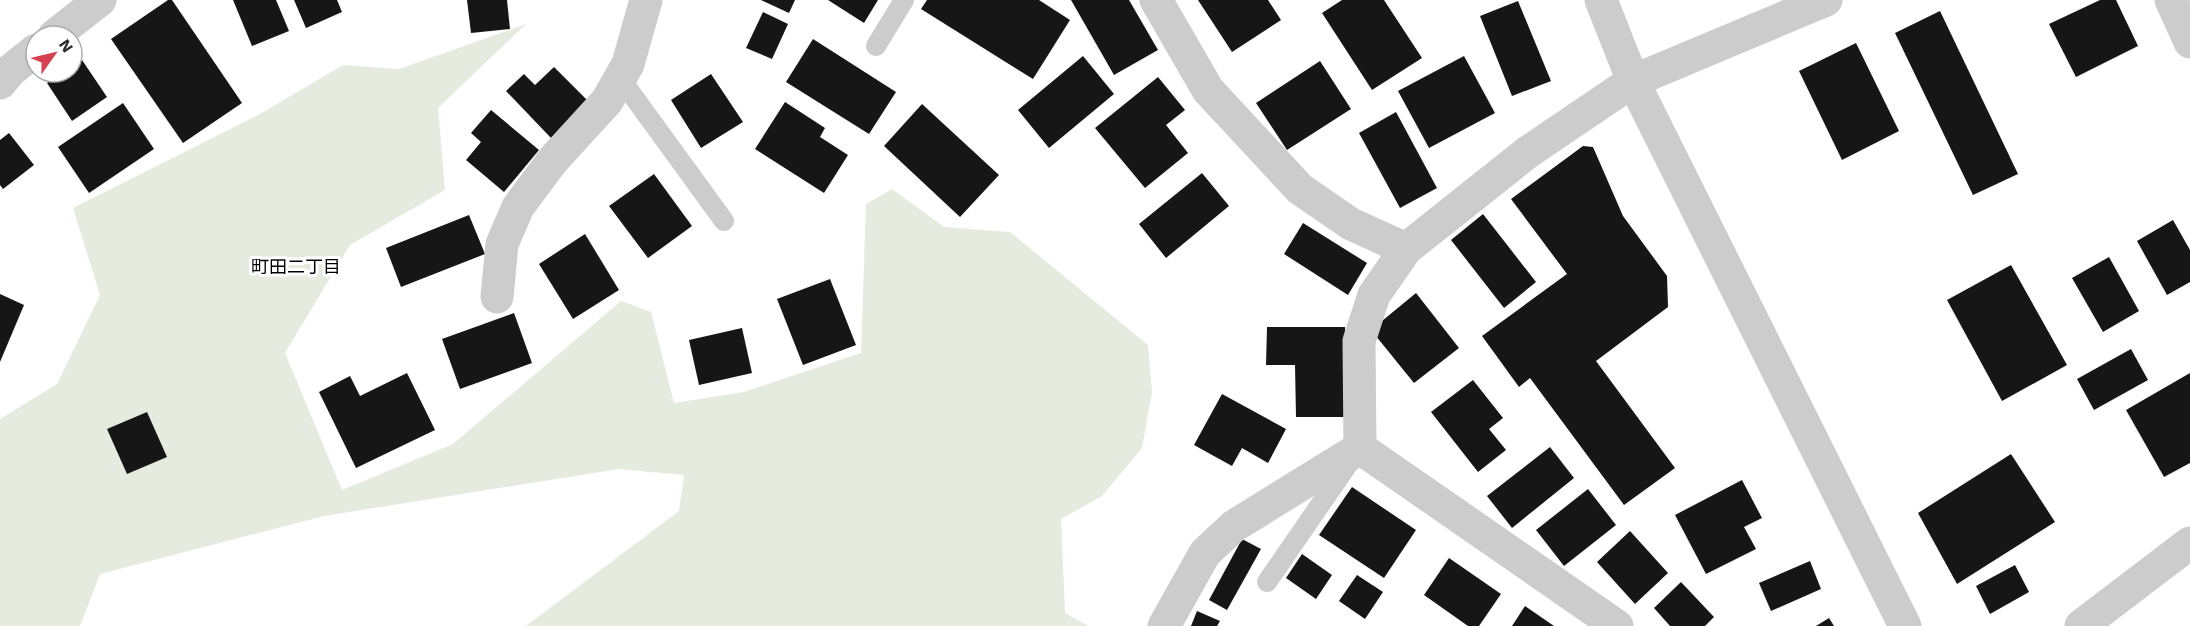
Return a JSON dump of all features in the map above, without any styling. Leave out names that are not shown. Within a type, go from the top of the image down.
[{"type":"street","points":[[69,24],[100,0]]},
{"type":"street","points":[[497,297],[502,244],[518,207],[553,159],[607,101],[628,64],[646,0]]},
{"type":"street","points":[[1156,0],[1208,90],[1300,189],[1351,224],[1406,249]]},
{"type":"street","points":[[1601,0],[1633,81],[1905,626]]},
{"type":"street","points":[[1360,448],[1359,341],[1374,295],[1406,249],[1528,152],[1633,81],[1826,0]]},
{"type":"street","points":[[2171,0],[2190,42]]},
{"type":"street","points":[[0,83],[24,60]]},
{"type":"street","points":[[1164,626],[1205,553],[1234,526],[1360,448]]},
{"type":"street","points":[[1360,448],[1617,626]]},
{"type":"street","points":[[2081,626],[2190,543]]},
{"type":"lane","points":[[876,46],[904,0]]},
{"type":"lane","points":[[620,78],[724,221]]},
{"type":"lane","points":[[1267,582],[1360,448]]},
{"type":"shaded area","points":[[526,24],[438,108],[445,190],[350,245],[285,353],[342,490],[453,444],[621,301],[651,312],[674,403],[744,392],[861,353],[866,204],[892,189],[944,227],[1010,232],[1148,345],[1152,392],[1142,448],[1102,496],[1061,519],[1065,613],[1088,626],[526,626],[679,511],[684,475],[619,469],[324,516],[100,574],[80,626],[0,626],[0,419],[57,384],[100,295],[73,208],[260,114],[343,65],[399,69]]},
{"type":"building","points":[[168,0],[172,0],[242,103],[183,143],[111,39]]},
{"type":"building","points":[[233,0],[276,0],[289,31],[252,46]]},
{"type":"building","points":[[294,0],[337,0],[342,12],[306,28]]},
{"type":"building","points":[[467,0],[507,0],[510,29],[471,33]]},
{"type":"building","points":[[761,0],[795,0],[789,13]]},
{"type":"building","points":[[828,0],[878,0],[864,23]]},
{"type":"building","points":[[927,0],[1039,0],[1070,20],[1033,79],[921,9]]},
{"type":"building","points":[[1071,0],[1129,0],[1158,50],[1114,75]]},
{"type":"building","points":[[1198,0],[1268,0],[1281,20],[1232,52]]},
{"type":"building","points":[[1342,0],[1384,0],[1422,58],[1372,90],[1322,13]]},
{"type":"building","points":[[2100,0],[2116,0],[2138,46],[2076,77],[2049,24]]},
{"type":"building","points":[[1518,1],[1551,81],[1512,96],[1480,16]]},
{"type":"building","points":[[1940,11],[2018,174],[1973,195],[1895,33]]},
{"type":"building","points":[[763,12],[788,24],[772,59],[746,48]]},
{"type":"building","points":[[813,39],[896,92],[869,134],[786,82]]},
{"type":"building","points":[[1856,43],[1899,131],[1842,160],[1799,71]]},
{"type":"building","points":[[1083,56],[1114,94],[1049,148],[1018,110]]},
{"type":"building","points":[[1464,56],[1495,113],[1429,148],[1398,91]]},
{"type":"building","points":[[1320,61],[1351,109],[1287,150],[1256,103]]},
{"type":"building","points":[[84,63],[107,97],[72,121],[48,84],[84,84]]},
{"type":"building","points":[[554,67],[589,102],[551,138],[506,91],[524,74],[535,85]]},
{"type":"building","points":[[711,74],[743,122],[701,148],[671,100]]},
{"type":"building","points":[[1158,77],[1185,110],[1166,125],[1188,153],[1145,188],[1095,128]]},
{"type":"building","points":[[785,102],[825,128],[820,137],[848,155],[824,193],[755,149]]},
{"type":"building","points":[[123,103],[154,149],[89,193],[58,147]]},
{"type":"building","points":[[922,104],[999,175],[960,217],[884,146]]},
{"type":"building","points":[[491,110],[539,150],[504,192],[466,160],[481,142],[471,133]]},
{"type":"building","points":[[1396,112],[1437,188],[1400,208],[1359,133]]},
{"type":"building","points":[[9,133],[34,165],[3,189],[0,185],[0,140]]},
{"type":"building","points":[[1583,146],[1593,147],[1623,216],[1667,276],[1668,307],[1596,361],[1675,468],[1624,505],[1530,378],[1519,387],[1482,336],[1567,274],[1511,199]]},
{"type":"building","points":[[1202,173],[1229,206],[1166,258],[1139,224]]},
{"type":"building","points":[[654,174],[692,226],[648,258],[609,206]]},
{"type":"building","points":[[1483,214],[1536,282],[1504,308],[1451,240]]},
{"type":"building","points":[[469,215],[485,254],[401,287],[386,248]]},
{"type":"building","points":[[2173,220],[2190,250],[2190,282],[2167,295],[2137,241]]},
{"type":"building","points":[[1303,223],[1367,263],[1348,295],[1284,254]]},
{"type":"building","points":[[585,234],[619,290],[573,319],[539,264]]},
{"type":"building","points":[[2109,257],[2139,311],[2103,332],[2072,278]]},
{"type":"building","points":[[2011,265],[2067,365],[2002,401],[1947,300]]},
{"type":"building","points":[[830,279],[856,345],[803,365],[777,299]]},
{"type":"building","points":[[1416,293],[1459,348],[1414,383],[1371,330]]},
{"type":"building","points":[[0,294],[24,305],[0,362]]},
{"type":"building","points":[[514,313],[532,363],[460,389],[442,339]]},
{"type":"building","points":[[1267,327],[1345,327],[1346,417],[1296,417],[1295,365],[1266,365]]},
{"type":"building","points":[[742,328],[752,373],[699,385],[689,340]]},
{"type":"building","points":[[2131,349],[2148,380],[2094,410],[2077,379]]},
{"type":"building","points":[[407,373],[435,430],[356,468],[319,392],[350,376],[360,396]]},
{"type":"building","points":[[2190,373],[2190,463],[2164,477],[2126,410]]},
{"type":"building","points":[[1473,380],[1503,418],[1489,429],[1506,450],[1478,472],[1431,412]]},
{"type":"building","points":[[1222,394],[1286,429],[1268,463],[1242,448],[1232,466],[1194,445]]},
{"type":"building","points":[[147,412],[167,457],[127,474],[107,429]]},
{"type":"building","points":[[1550,447],[1574,478],[1512,528],[1487,496]]},
{"type":"building","points":[[2011,454],[2055,522],[1957,584],[1918,513]]},
{"type":"building","points":[[1742,480],[1762,518],[1744,527],[1756,549],[1706,574],[1675,515]]},
{"type":"building","points":[[1352,487],[1416,530],[1384,578],[1319,535]]},
{"type":"building","points":[[1588,489],[1616,525],[1564,566],[1536,530]]},
{"type":"building","points":[[1630,531],[1668,573],[1635,604],[1597,562]]},
{"type":"building","points":[[1242,539],[1261,549],[1227,610],[1209,600]]},
{"type":"building","points":[[1302,554],[1332,575],[1316,599],[1286,578]]},
{"type":"building","points":[[1449,558],[1501,594],[1479,626],[1468,626],[1424,595]]},
{"type":"building","points":[[1810,561],[1821,589],[1771,611],[1759,583]]},
{"type":"building","points":[[2015,565],[2029,592],[1990,614],[1976,586]]},
{"type":"building","points":[[1357,575],[1383,592],[1365,619],[1339,601]]},
{"type":"building","points":[[1681,582],[1714,617],[1705,626],[1670,626],[1654,608]]},
{"type":"building","points":[[1525,606],[1554,626],[1512,626]]},
{"type":"building","points":[[1197,611],[1220,621],[1217,626],[1191,626]]},
{"type":"building","points":[[1829,618],[1834,626],[1816,626]]},
{"type":"district","name":"町田二丁目","points":[[296,266]]}]
